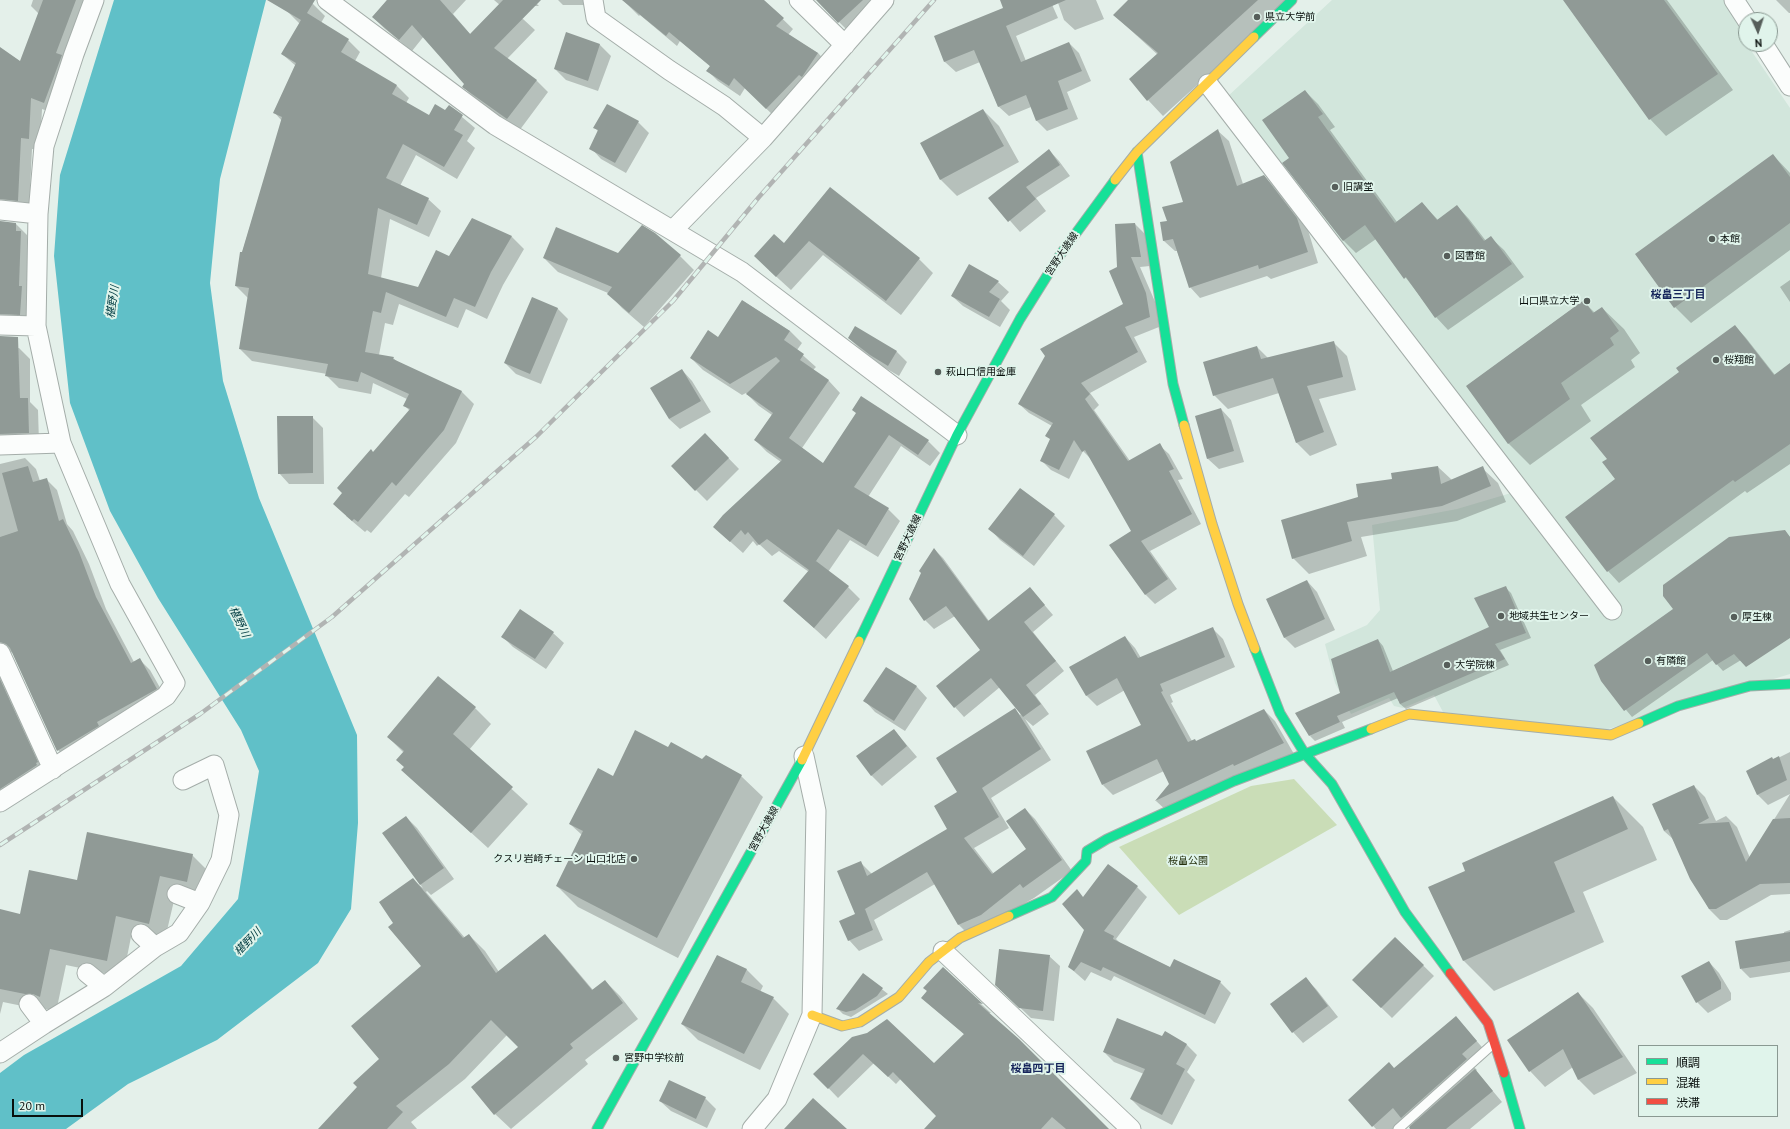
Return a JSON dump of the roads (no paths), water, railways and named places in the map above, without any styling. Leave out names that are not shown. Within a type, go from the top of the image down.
[{"type":"street","points":[[0,802],[53,770],[166,696],[174,683],[120,584],[60,443],[36,326],[38,214],[44,146],[74,54],[94,0]]},
{"type":"street","points":[[593,0],[596,18],[669,70],[724,106],[763,138]]},
{"type":"street","points":[[799,0],[845,44]]},
{"type":"street","points":[[673,230],[763,138],[884,0]]},
{"type":"street","name":"宮野大歳線","points":[[597,1129],[804,756],[956,435],[1020,319],[1060,255],[1100,199],[1137,152],[1292,0]]},
{"type":"street","points":[[1734,0],[1742,12]]},
{"type":"street","points":[[331,1],[495,125],[742,272],[956,435]]},
{"type":"street","points":[[1768,52],[1790,86]]},
{"type":"street","points":[[1208,84],[1612,610]]},
{"type":"street","points":[[1137,152],[1173,384],[1212,524],[1238,604],[1280,713],[1305,754],[1332,784],[1405,912],[1474,1008],[1488,1023],[1520,1129]]},
{"type":"street","points":[[0,210],[38,214]]},
{"type":"street","points":[[0,325],[36,326]]},
{"type":"street","points":[[0,445],[60,443]]},
{"type":"street","points":[[0,653],[53,770]]},
{"type":"street","points":[[812,1016],[842,1026],[860,1022],[899,997],[929,962],[960,938],[1052,896],[1086,861],[1087,851],[1107,839],[1234,781],[1409,714],[1611,735],[1678,706],[1750,686],[1790,684]]},
{"type":"street","points":[[752,1129],[777,1099],[812,1016],[816,811],[804,756]]},
{"type":"street","points":[[0,1053],[104,987],[155,948],[180,933],[200,904],[221,860],[229,815],[214,765],[183,780]]},
{"type":"street","points":[[177,894],[200,904]]},
{"type":"street","points":[[141,934],[155,948]]},
{"type":"street","points":[[943,951],[1131,1129]]},
{"type":"street","points":[[87,973],[104,987]]},
{"type":"street","points":[[29,1004],[44,1024]]},
{"type":"lane","points":[[1398,1129],[1494,1043]]},
{"type":"water","name":"椹野川","points":[[114,0],[266,0],[220,179],[210,283],[223,381],[259,498],[357,735],[358,823],[351,909],[318,963],[217,1040],[128,1084],[66,1129],[0,1129],[0,1073],[24,1055],[181,966],[238,899],[259,771],[241,730],[158,598],[110,511],[70,403],[54,256],[60,175]]},
{"type":"railway","points":[[0,845],[200,714],[332,617],[537,436],[673,301],[759,197],[934,0]]},
{"type":"place","name":"県立大学前","points":[[1257,17]]},
{"type":"place","name":"旧講堂","points":[[1335,187]]},
{"type":"place","name":"本館","points":[[1712,239]]},
{"type":"place","name":"図書館","points":[[1447,256]]},
{"type":"place","name":"山口県立大学","points":[[1587,301]]},
{"type":"place","name":"桜翔館","points":[[1716,360]]},
{"type":"place","name":"萩山口信用金庫","points":[[938,372]]},
{"type":"place","name":"地域共生センター","points":[[1501,616]]},
{"type":"place","name":"厚生棟","points":[[1734,617]]},
{"type":"place","name":"有隣館","points":[[1648,661]]},
{"type":"place","name":"大学院棟","points":[[1447,665]]},
{"type":"place","name":"クスリ岩崎チェーン 山口北店","points":[[634,859]]},
{"type":"place","name":"宮野中学校前","points":[[616,1058]]},
{"type":"district","name":"桜畠三丁目","points":[[1678,295]]},
{"type":"district","name":"桜畠四丁目","points":[[1038,1069]]},
{"type":"park label","name":"桜畠公園","points":[[1188,861]]}]
